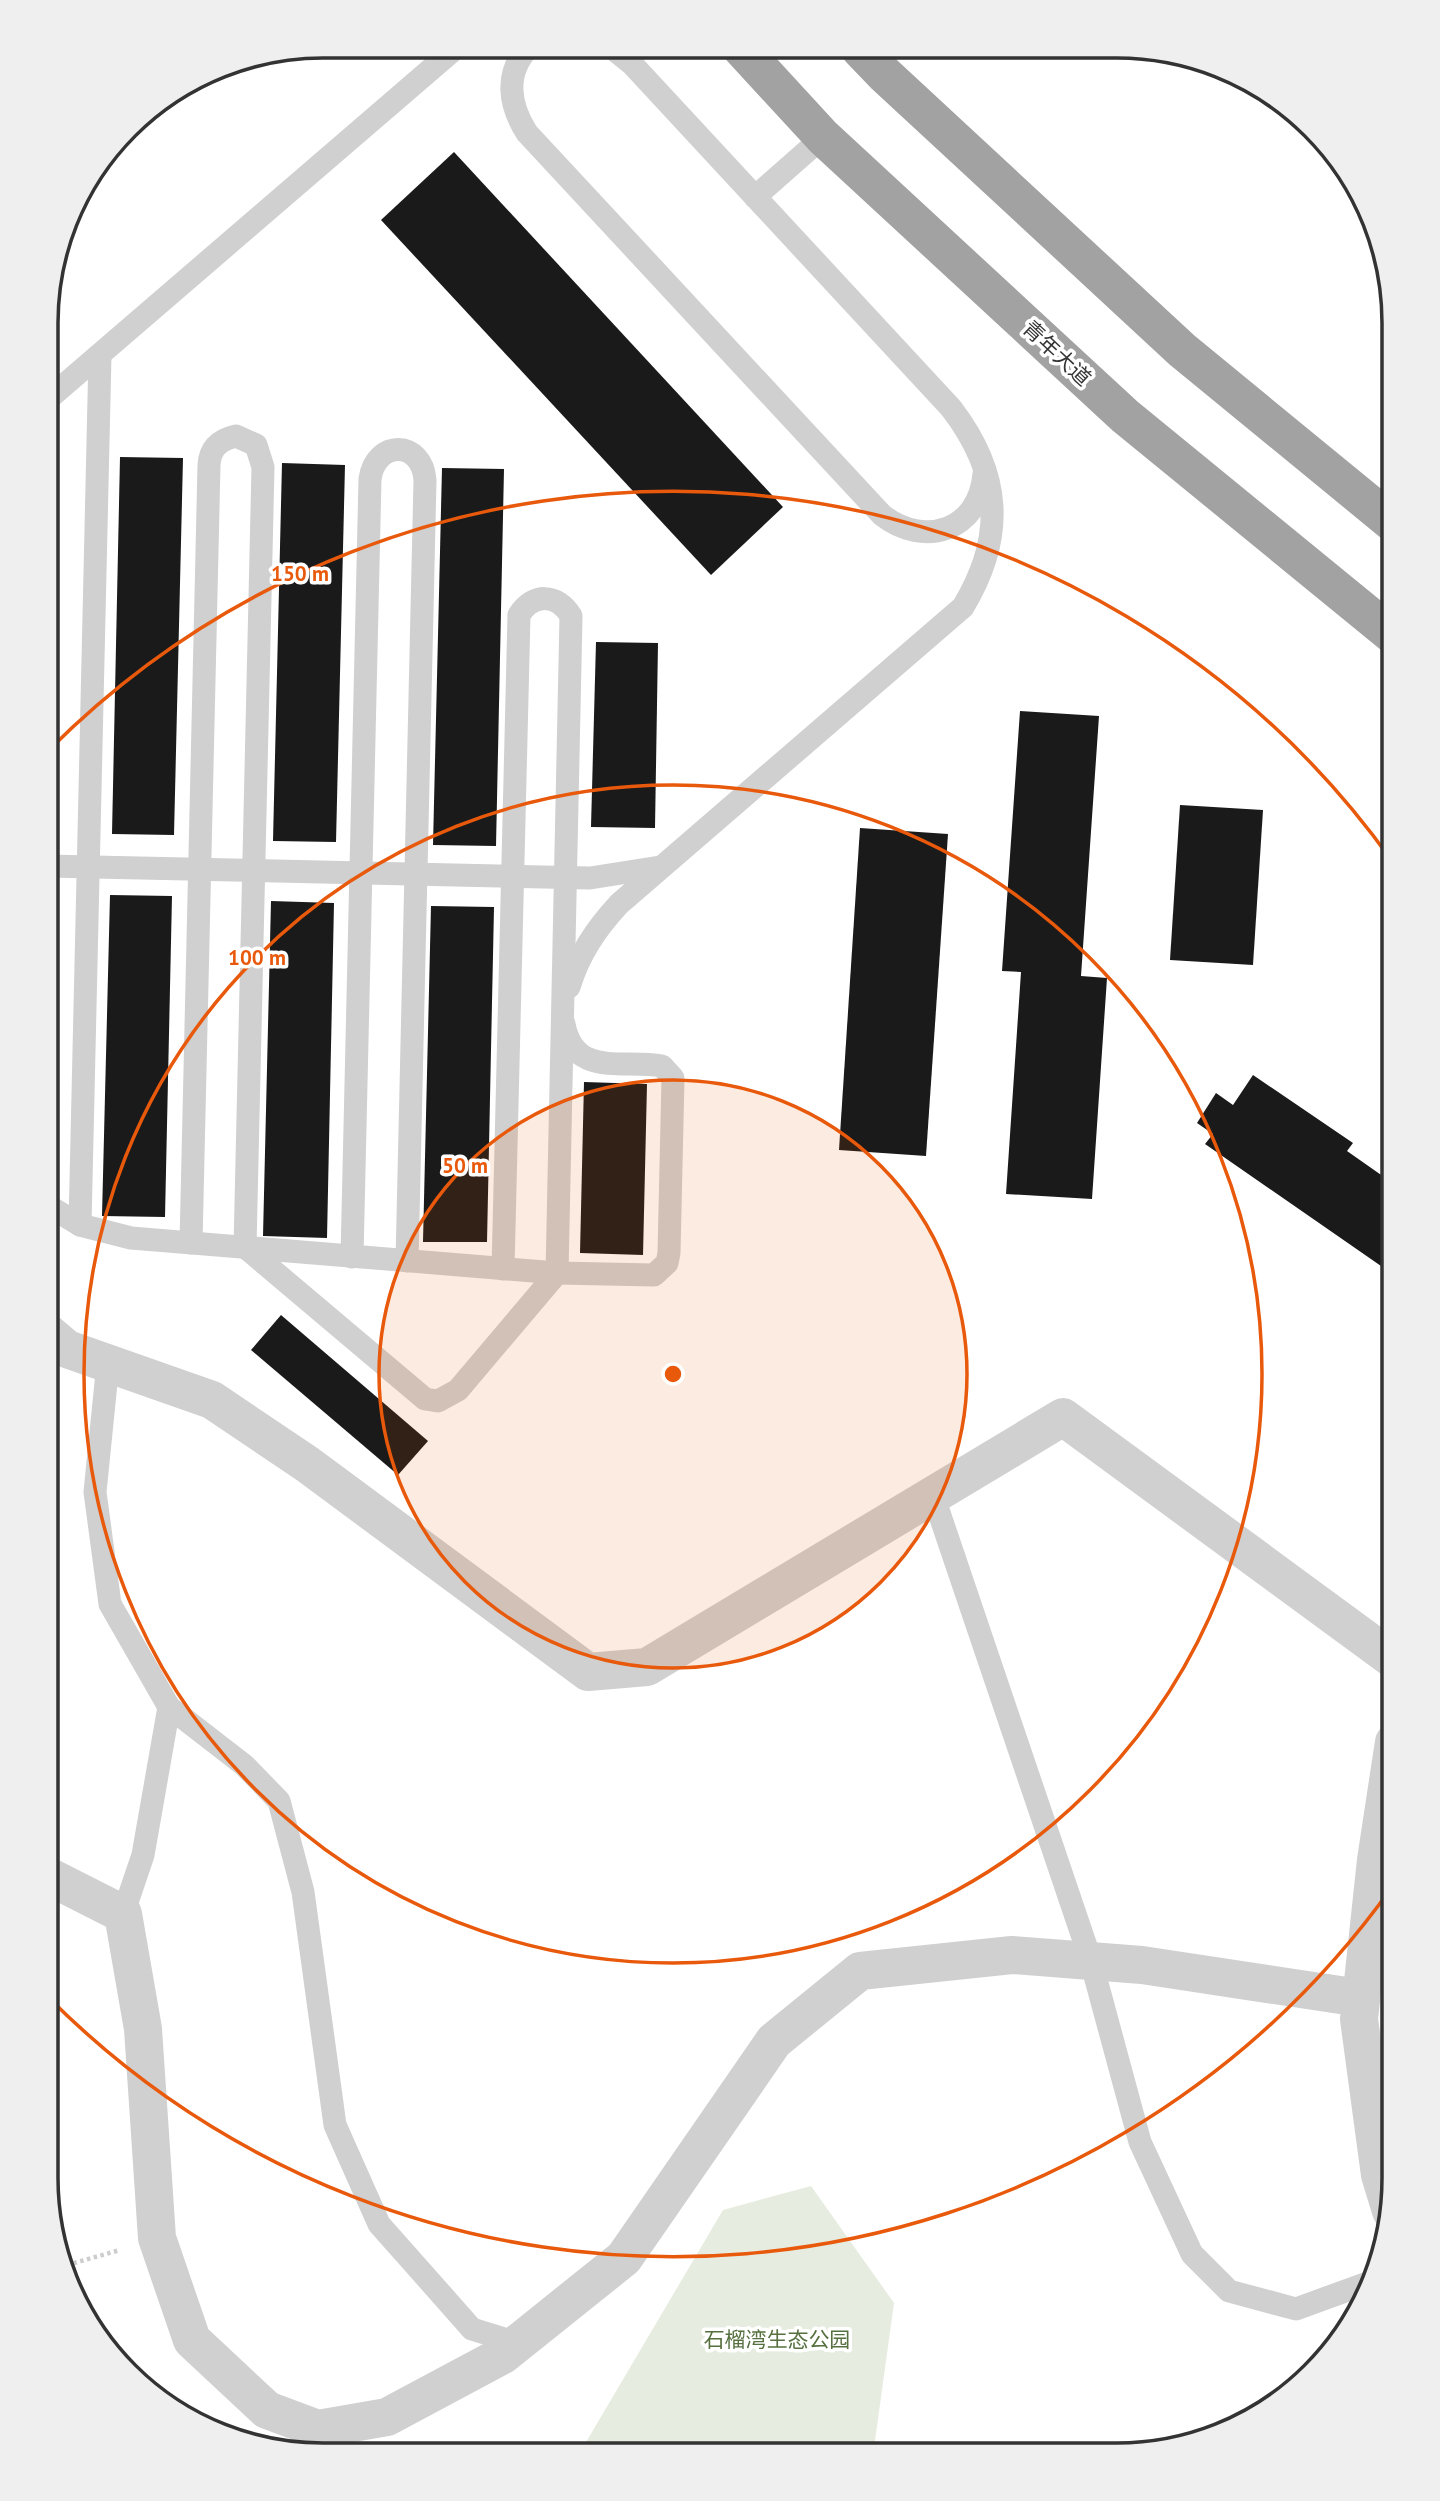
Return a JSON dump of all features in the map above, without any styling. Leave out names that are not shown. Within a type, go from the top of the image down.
[{"type":"highway","name":"青年大道","points":[[750,58],[823,137],[1125,416],[1382,626]]},
{"type":"highway","points":[[869,58],[1182,350],[1382,514]]},
{"type":"street","points":[[58,1341],[67,1349],[212,1400],[307,1464],[588,1672],[647,1667],[1063,1417],[1382,1651]]},
{"type":"street","points":[[1382,1816],[1359,2019],[1382,2182]]},
{"type":"street","points":[[58,1881],[123,1914],[143,2029],[157,2238],[191,2340],[267,2410],[318,2429],[387,2417],[503,2355],[624,2258],[774,2041],[860,1971],[1012,1955],[1142,1965],[1360,1998]]},
{"type":"lane","points":[[58,391],[444,58]]},
{"type":"lane","points":[[520,58],[512,80],[511,99],[517,118],[527,133],[882,515],[909,531],[925,533],[941,531],[956,524],[977,501],[983,477],[981,454]]},
{"type":"lane","points":[[58,1212],[80,1225],[131,1238],[352,1257],[557,1273],[654,1275],[667,1263],[673,1078],[662,1066],[603,1064],[591,1060],[571,1044],[563,1018],[573,972],[599,926],[663,866],[963,607],[982,572],[992,533],[989,479],[981,454],[951,408],[625,58]]},
{"type":"lane","points":[[755,197],[823,137]]},
{"type":"lane","points":[[80,1225],[100,355]]},
{"type":"lane","points":[[191,1243],[209,466],[210,454],[216,445],[236,436],[256,445],[263,467],[245,1247]]},
{"type":"lane","points":[[352,1257],[370,479],[378,458],[387,451],[397,449],[418,458],[424,468],[425,480],[407,1261]]},
{"type":"lane","points":[[245,1247],[415,1393],[425,1399],[438,1401],[458,1390],[557,1273],[572,628],[565,606],[544,597],[534,599],[519,615],[503,1269]]},
{"type":"lane","points":[[58,866],[566,878],[613,876],[663,866]]},
{"type":"lane","points":[[108,1363],[95,1492],[110,1604],[169,1707],[244,1765],[279,1801],[303,1892],[335,2125],[379,2224],[472,2329],[517,2343]]},
{"type":"lane","points":[[933,1495],[1091,1961],[1140,2142],[1192,2254],[1229,2291],[1296,2309],[1360,2285]]},
{"type":"lane","points":[[123,1914],[143,1855],[169,1707]]},
{"type":"path","points":[[72,2263],[157,2238]]},
{"type":"green space","name":"石榴湾生态公园","points":[[811,2186],[894,2303],[875,2443],[585,2443],[723,2210]]},
{"type":"building","points":[[454,152],[783,507],[711,575],[381,220]]},
{"type":"building","points":[[120,457],[183,458],[174,835],[112,834]]},
{"type":"building","points":[[282,463],[345,465],[336,842],[273,841]]},
{"type":"building","points":[[442,468],[504,469],[496,846],[433,845]]},
{"type":"building","points":[[596,642],[658,643],[655,828],[591,827]]},
{"type":"building","points":[[1020,711],[1099,716],[1081,976],[1107,978],[1092,1199],[1006,1194],[1021,972],[1002,971]]},
{"type":"building","points":[[1180,805],[1263,810],[1253,965],[1170,960]]},
{"type":"building","points":[[860,828],[948,834],[926,1156],[839,1150]]},
{"type":"building","points":[[110,895],[172,896],[165,1217],[102,1216]]},
{"type":"building","points":[[271,901],[334,903],[327,1238],[263,1236]]},
{"type":"building","points":[[431,906],[494,907],[487,1242],[423,1242]]},
{"type":"building","points":[[1253,1075],[1353,1143],[1347,1151],[1382,1176],[1382,1267],[1205,1144],[1213,1134],[1197,1123],[1216,1093],[1233,1105]]},
{"type":"building","points":[[584,1082],[647,1084],[643,1255],[580,1253]]},
{"type":"building","points":[[281,1315],[428,1441],[398,1475],[251,1350]]}]
